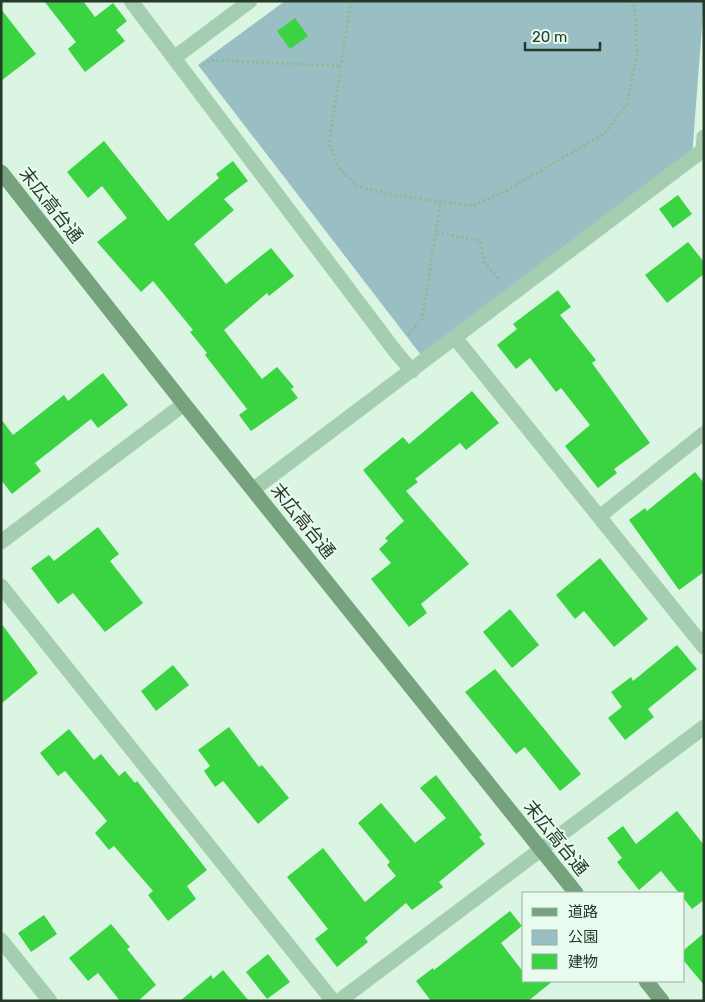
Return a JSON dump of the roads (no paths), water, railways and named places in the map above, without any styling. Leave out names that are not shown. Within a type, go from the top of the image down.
[{"type":"street","points":[[132,1],[186,76],[394,351],[412,371]]},
{"type":"street","points":[[174,58],[250,1]]},
{"type":"street","points":[[254,489],[456,339],[511,295],[703,150],[704,137]]},
{"type":"street","name":"末広高台通","points":[[1,172],[184,404],[575,892]]},
{"type":"street","points":[[456,339],[704,647]]},
{"type":"street","points":[[1,542],[184,404]]},
{"type":"street","points":[[1,586],[333,1001]]},
{"type":"street","points":[[339,1001],[704,727]]},
{"type":"street","points":[[1,940],[50,1001]]},
{"type":"street","points":[[647,982],[662,1001]]},
{"type":"lane","points":[[599,517],[704,433]]}]
